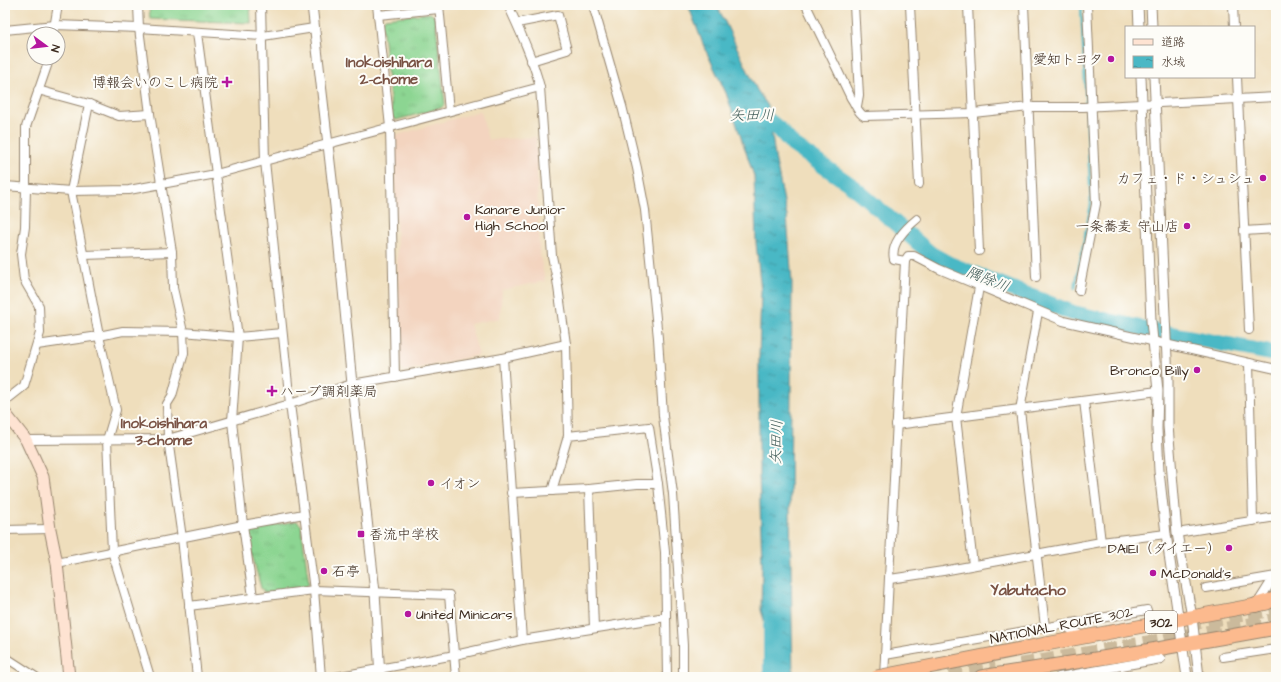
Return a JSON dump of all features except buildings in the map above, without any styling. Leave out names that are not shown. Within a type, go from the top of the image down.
[{"type":"highway","points":[[1256,605],[1276,601]]},
{"type":"highway","name":"NATIONAL ROUTE 302","points":[[877,677],[1256,605]]},
{"type":"highway","name":"302","points":[[980,677],[1189,644],[1276,628]]},
{"type":"main road","points":[[5,413],[26,440],[43,477],[50,529],[57,563],[69,677]]},
{"type":"street","points":[[55,26],[58,5]]},
{"type":"street","points":[[138,5],[139,28],[150,114],[172,252],[173,288],[183,332],[184,353],[172,396],[167,404],[168,439],[182,538],[197,677]]},
{"type":"street","points":[[261,5],[265,160],[290,404],[314,590],[321,677]]},
{"type":"street","points":[[312,5],[335,206],[352,384],[375,592],[380,673]]},
{"type":"street","points":[[376,5],[390,127],[395,377]]},
{"type":"street","points":[[508,5],[517,24],[540,87],[550,242],[566,344],[568,436],[552,491]]},
{"type":"street","points":[[593,5],[622,106],[637,168],[645,210],[658,338],[663,416],[673,494],[683,645],[683,677]]},
{"type":"street","points":[[806,5],[857,106]]},
{"type":"street","points":[[854,5],[859,95],[857,106],[858,112],[864,116],[973,113],[1030,107],[1142,104],[1276,97]]},
{"type":"street","points":[[910,5],[919,184]]},
{"type":"street","points":[[968,5],[979,251]]},
{"type":"street","points":[[1024,5],[1030,107],[1036,278]]},
{"type":"street","points":[[1079,291],[1096,204],[1089,106],[1087,5]]},
{"type":"street","points":[[1138,5],[1139,26]]},
{"type":"street","points":[[1151,5],[1152,26]]},
{"type":"street","points":[[1233,5],[1234,26]]},
{"type":"street","points":[[378,15],[439,7],[449,111]]},
{"type":"street","points":[[517,24],[558,15],[567,50],[531,61]]},
{"type":"street","points":[[66,30],[139,28],[197,33],[263,36],[314,28]]},
{"type":"street","points":[[5,30],[26,30]]},
{"type":"street","points":[[197,33],[238,337],[232,421],[243,525],[253,597]]},
{"type":"street","points":[[5,401],[24,386],[40,334],[39,306],[24,280],[21,254],[25,227],[26,127],[47,66]]},
{"type":"street","points":[[1141,78],[1151,321],[1158,391],[1157,429],[1159,471],[1178,620],[1189,644],[1199,677]]},
{"type":"street","points":[[1154,78],[1168,380],[1168,426],[1177,533],[1192,617],[1187,677]]},
{"type":"street","points":[[1237,78],[1249,330]]},
{"type":"street","points":[[5,186],[71,191],[129,190],[216,174],[540,87]]},
{"type":"street","points":[[38,90],[89,104],[119,116],[150,114]]},
{"type":"street","points":[[89,104],[71,191],[99,336],[116,410],[107,440],[112,551],[150,677]]},
{"type":"street","points":[[905,261],[894,259],[892,253],[898,239],[915,220]]},
{"type":"street","points":[[1244,230],[1276,229]]},
{"type":"street","points":[[84,255],[172,252]]},
{"type":"street","points":[[884,677],[905,261],[908,256],[914,256],[939,269],[1038,312],[1078,326],[1153,341],[1276,369]]},
{"type":"street","points":[[973,565],[956,417],[979,287]]},
{"type":"street","points":[[1038,312],[1020,410],[1045,627]]},
{"type":"street","points":[[37,345],[123,331],[183,332],[238,337],[282,332]]},
{"type":"street","points":[[26,440],[168,439],[290,404],[352,384],[503,358],[566,344]]},
{"type":"street","points":[[503,358],[522,640]]},
{"type":"street","points":[[1250,363],[1252,521]]},
{"type":"street","points":[[896,425],[1158,391]]},
{"type":"street","points":[[1084,401],[1101,542]]},
{"type":"street","points":[[568,436],[649,427],[658,484],[665,552],[667,677]]},
{"type":"street","points":[[511,493],[589,489],[637,484],[658,484]]},
{"type":"street","points":[[589,489],[594,628]]},
{"type":"street","points":[[57,563],[304,514]]},
{"type":"street","points":[[1177,533],[1276,517]]},
{"type":"street","points":[[5,530],[50,529]]},
{"type":"street","points":[[890,579],[943,571],[1101,542],[1166,534]]},
{"type":"street","points":[[1206,588],[1275,577]]},
{"type":"street","points":[[1256,605],[1275,577]]},
{"type":"street","points":[[189,606],[314,590],[449,595],[456,677]]},
{"type":"street","points":[[885,654],[1147,610]]},
{"type":"street","points":[[335,677],[380,673],[522,640],[666,617]]},
{"type":"street","points":[[1061,624],[1084,637]]},
{"type":"street","points":[[1223,657],[1276,649]]},
{"type":"street","points":[[1126,665],[1133,653]]},
{"type":"street","points":[[5,658],[36,677]]},
{"type":"street","points":[[1059,677],[1161,659]]},
{"type":"shaded area","name":"Kanare Junior High School","points":[[481,111],[488,140],[536,137],[539,250],[545,281],[502,290],[500,318],[470,324],[479,355],[405,371],[400,368],[394,136]]},
{"type":"green space","points":[[149,5],[250,5],[251,23],[150,19]]},
{"type":"green space","points":[[430,13],[435,17],[445,104],[441,108],[396,120],[392,117],[382,23],[385,18]]},
{"type":"green space","points":[[297,521],[301,525],[309,584],[306,587],[265,593],[261,588],[247,535],[249,530]]},
{"type":"water","name":"矢田川","points":[[688,5],[717,5],[757,90],[768,106],[775,157],[787,216],[792,283],[790,511],[793,677],[775,677],[774,660],[761,610],[762,563],[759,473],[759,358],[761,291],[756,243],[754,176],[726,93],[705,49]]},
{"type":"waterway","points":[[1075,288],[1091,204],[1081,5]]},
{"type":"waterway","name":"隅除川","points":[[749,116],[769,121],[780,130],[793,145],[851,185],[931,254],[949,264],[1073,313],[1136,327],[1276,354]]},
{"type":"waterway","name":"矢田川","points":[[771,625],[771,677]]},
{"type":"tunnel","points":[[1166,628],[1276,609]]},
{"type":"tunnel","points":[[1020,665],[1276,620]]},
{"type":"tunnel","points":[[949,677],[996,669]]},
{"type":"place","name":"愛知トヨタ","points":[[1111,59]]},
{"type":"place","name":"博報会いのこし病院","points":[[227,82]]},
{"type":"place","name":"カフェ・ド・シュシュ","points":[[1263,178]]},
{"type":"place","name":"Kanare Junior High School","points":[[467,217]]},
{"type":"place","name":"一条蕎麦 守山店","points":[[1187,226]]},
{"type":"place","name":"Bronco Billy","points":[[1197,370]]},
{"type":"place","name":"ハーブ調剤薬局","points":[[272,391]]},
{"type":"place","name":"イオン","points":[[431,483]]},
{"type":"place","name":"香流中学校","points":[[361,534]]},
{"type":"place","name":"DAIEI（ダイエー）","points":[[1229,548]]},
{"type":"place","name":"石亭","points":[[324,571]]},
{"type":"place","name":"McDonald's","points":[[1153,573]]},
{"type":"place","name":"United Minicars","points":[[408,614]]},
{"type":"district","name":"Inokoishihara 2-chome","points":[[389,70]]},
{"type":"district","name":"Inokoishihara 3-chome","points":[[164,432]]},
{"type":"district","name":"Yabutacho","points":[[1028,589]]}]
